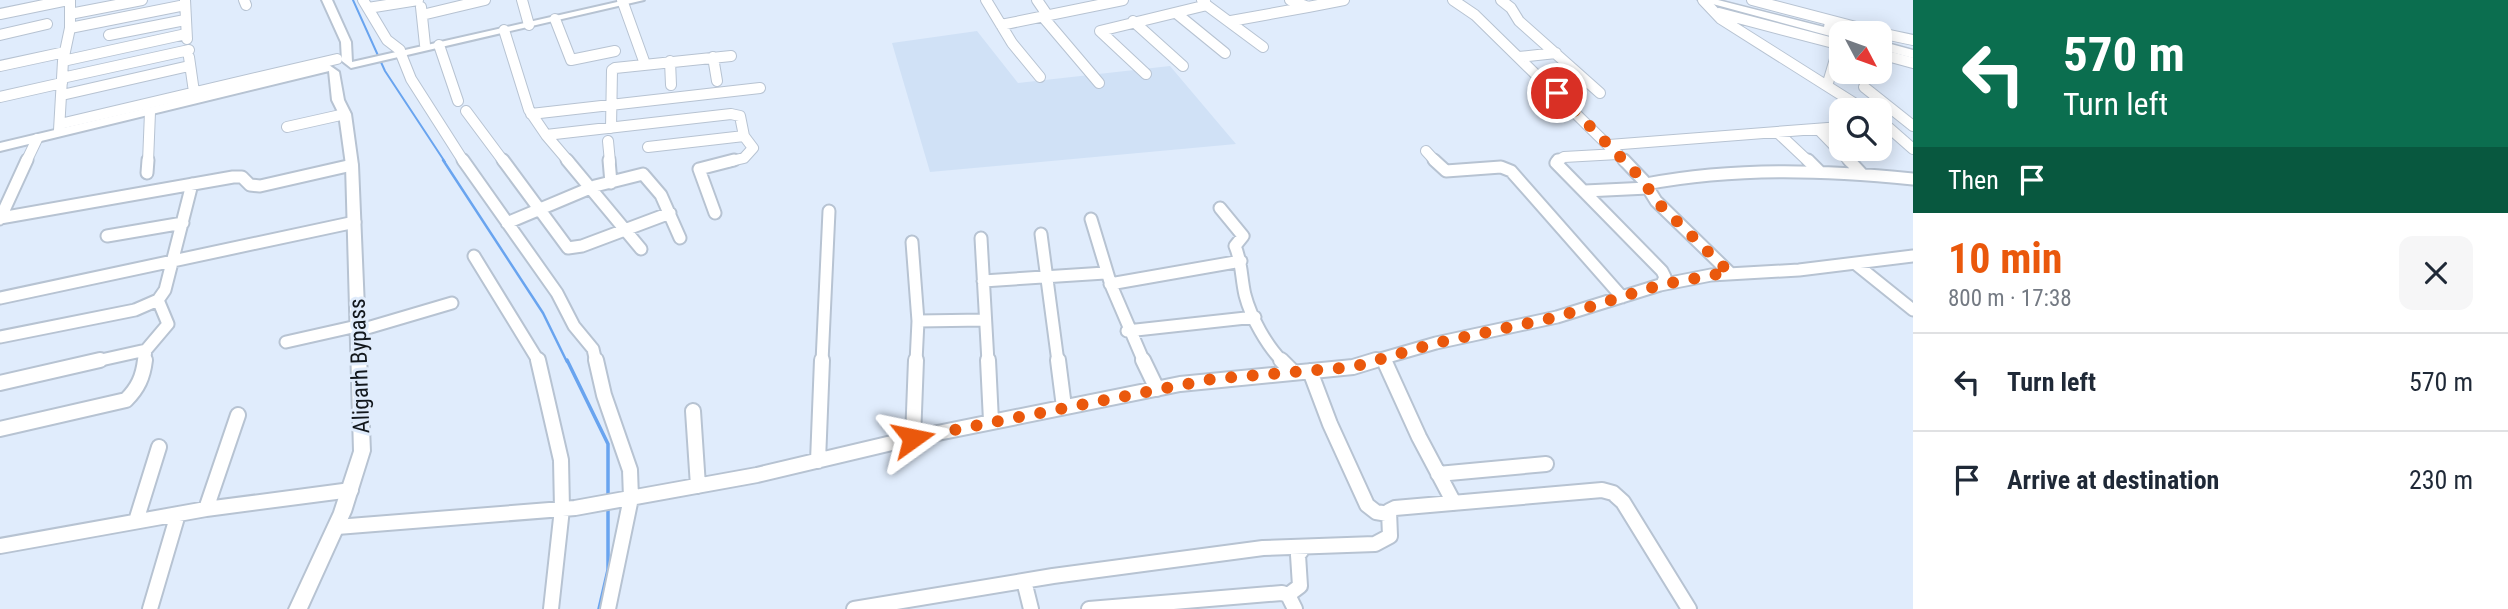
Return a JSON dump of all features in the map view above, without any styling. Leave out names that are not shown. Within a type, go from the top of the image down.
[{"type":"highway","points":[[1703,0],[1829,37]]},
{"type":"highway","points":[[1727,0],[1829,25]]},
{"type":"highway","points":[[1892,39],[1913,46]]},
{"type":"highway","points":[[1892,48],[1913,54]]},
{"type":"main road","name":"Aligarh Bypass","points":[[298,609],[337,527],[362,451],[352,165],[344,112],[338,100],[343,65],[339,29],[327,0]]},
{"type":"main road","points":[[396,53],[623,1],[639,0]]},
{"type":"main road","points":[[0,147],[37,139],[60,129],[150,112],[623,1]]},
{"type":"street","points":[[0,14],[69,0],[60,129],[194,92],[343,65]]},
{"type":"street","points":[[70,14],[142,0]]},
{"type":"street","points":[[425,45],[419,0],[366,4],[411,79],[557,293],[574,326],[593,349],[604,395],[630,470],[608,609]]},
{"type":"street","points":[[422,15],[485,0]]},
{"type":"street","points":[[522,0],[528,23]]},
{"type":"street","points":[[986,0],[1040,77]]},
{"type":"street","points":[[1037,0],[1046,16],[1099,83]]},
{"type":"street","points":[[1001,25],[1094,3],[1123,0]]},
{"type":"street","points":[[1290,0],[1308,7]]},
{"type":"street","points":[[1231,21],[1344,0]]},
{"type":"street","points":[[1453,0],[1475,15],[1614,149],[1647,186],[1656,201],[1729,272]]},
{"type":"street","points":[[1501,0],[1519,20],[1600,93]]},
{"type":"street","points":[[1703,0],[1712,11],[1845,98]]},
{"type":"street","points":[[1752,0],[1829,21]]},
{"type":"street","points":[[623,1],[645,64]]},
{"type":"street","points":[[1146,74],[1101,33],[1104,28],[1176,13],[1204,2],[1264,47]]},
{"type":"street","points":[[69,28],[185,3],[189,66],[194,92]]},
{"type":"street","points":[[1712,11],[1829,38]]},
{"type":"street","points":[[1176,13],[1225,53]]},
{"type":"street","points":[[555,19],[571,60],[615,51]]},
{"type":"street","points":[[109,35],[185,20]]},
{"type":"street","points":[[1133,21],[1183,66]]},
{"type":"street","points":[[0,35],[47,24]]},
{"type":"street","points":[[504,30],[531,114],[545,135],[641,250]]},
{"type":"street","points":[[0,66],[186,34]]},
{"type":"street","points":[[1892,37],[1913,40]]},
{"type":"street","points":[[439,45],[458,101]]},
{"type":"street","points":[[0,97],[189,50]]},
{"type":"street","points":[[1519,57],[1556,53]]},
{"type":"street","points":[[611,128],[612,71],[621,66],[731,56]]},
{"type":"street","points":[[713,57],[716,81]]},
{"type":"street","points":[[1892,57],[1913,63]]},
{"type":"street","points":[[670,61],[671,85]]},
{"type":"street","points":[[134,62],[136,78]]},
{"type":"street","points":[[62,95],[189,66]]},
{"type":"street","points":[[1827,86],[1829,80]]},
{"type":"street","points":[[1864,87],[1876,98]]},
{"type":"street","points":[[531,114],[761,88]]},
{"type":"street","points":[[715,213],[699,170],[749,156],[753,148],[744,136],[734,92]]},
{"type":"street","points":[[1892,110],[1913,126]]},
{"type":"street","points":[[467,111],[572,249],[670,213]]},
{"type":"street","points":[[147,173],[150,112]]},
{"type":"street","points":[[287,127],[344,112]]},
{"type":"street","points":[[545,135],[731,114],[740,116]]},
{"type":"street","points":[[1662,284],[1665,277],[1662,271],[1556,160],[1614,149],[1829,128]]},
{"type":"street","points":[[1818,129],[1862,174]]},
{"type":"street","points":[[1892,131],[1913,149]]},
{"type":"street","points":[[1777,132],[1820,172]]},
{"type":"street","points":[[648,147],[744,136]]},
{"type":"street","points":[[0,218],[37,139]]},
{"type":"street","points":[[608,141],[611,183]]},
{"type":"street","points":[[1426,151],[1446,171],[1502,167],[1511,171],[1622,297]]},
{"type":"street","points":[[0,218],[242,177],[250,185],[260,186],[352,165]]},
{"type":"street","points":[[1585,191],[1647,186],[1682,177],[1729,174],[1820,172],[1913,179]]},
{"type":"street","points":[[507,223],[591,189],[643,174],[651,181],[670,213],[680,238]]},
{"type":"street","points":[[0,337],[135,310],[158,300],[165,290],[192,184]]},
{"type":"street","points":[[1220,208],[1243,236],[1235,246],[1241,261],[1242,290],[1270,349],[1292,371]]},
{"type":"street","points":[[818,461],[829,211]]},
{"type":"street","points":[[1090,219],[1107,279],[1127,331],[1157,389]]},
{"type":"street","points":[[0,298],[355,222]]},
{"type":"street","points":[[107,236],[183,223]]},
{"type":"street","points":[[1041,234],[1064,407]]},
{"type":"street","points":[[981,238],[991,421]]},
{"type":"street","points":[[912,243],[918,321],[913,438]]},
{"type":"street","points":[[474,256],[536,354],[543,372],[559,447],[568,508],[551,609]]},
{"type":"street","points":[[337,527],[568,508],[626,499],[818,461],[991,421],[1157,389],[1212,379],[1310,371],[1384,360],[1436,343],[1557,317],[1662,284],[1729,272],[1786,272],[1913,256]]},
{"type":"street","points":[[983,281],[1047,277],[1107,279],[1241,261]]},
{"type":"street","points":[[1857,265],[1913,310]]},
{"type":"street","points":[[0,429],[126,400],[135,391],[144,370],[146,350],[167,324],[158,300]]},
{"type":"street","points":[[286,342],[357,329],[452,303]]},
{"type":"street","points":[[1127,331],[1255,317]]},
{"type":"street","points":[[918,321],[984,320]]},
{"type":"street","points":[[0,383],[146,350]]},
{"type":"street","points":[[1384,360],[1454,503]]},
{"type":"street","points":[[1310,371],[1330,424],[1367,505],[1376,512],[1388,514]]},
{"type":"street","points":[[693,411],[698,486]]},
{"type":"street","points":[[206,509],[238,415]]},
{"type":"street","points":[[136,521],[159,447]]},
{"type":"street","points":[[1438,474],[1546,464]]},
{"type":"street","points":[[0,546],[206,509],[351,490]]},
{"type":"street","points":[[1388,514],[1395,508],[1602,490],[1623,502],[1689,609]]},
{"type":"street","points":[[150,609],[178,514]]},
{"type":"street","points":[[854,609],[1024,581],[1263,548],[1375,544],[1390,536],[1392,531],[1388,514]]},
{"type":"street","points":[[1089,609],[1221,597],[1292,602],[1300,586],[1298,555],[1304,547]]},
{"type":"street","points":[[1024,581],[1031,609]]},
{"type":"shaded area","points":[[977,31],[1018,83],[1170,66],[1236,144],[930,172],[892,43]]},
{"type":"waterway","points":[[353,0],[385,71],[445,162]]},
{"type":"waterway","points":[[443,160],[543,313],[567,362]]},
{"type":"waterway","points":[[567,360],[608,444],[608,498]]},
{"type":"waterway","points":[[599,609],[608,570],[608,508]]},
{"type":"route","points":[[913,438],[1180,384],[1353,367],[1436,343],[1557,317],[1660,285],[1729,272],[1656,201],[1643,180],[1557,93]]}]
